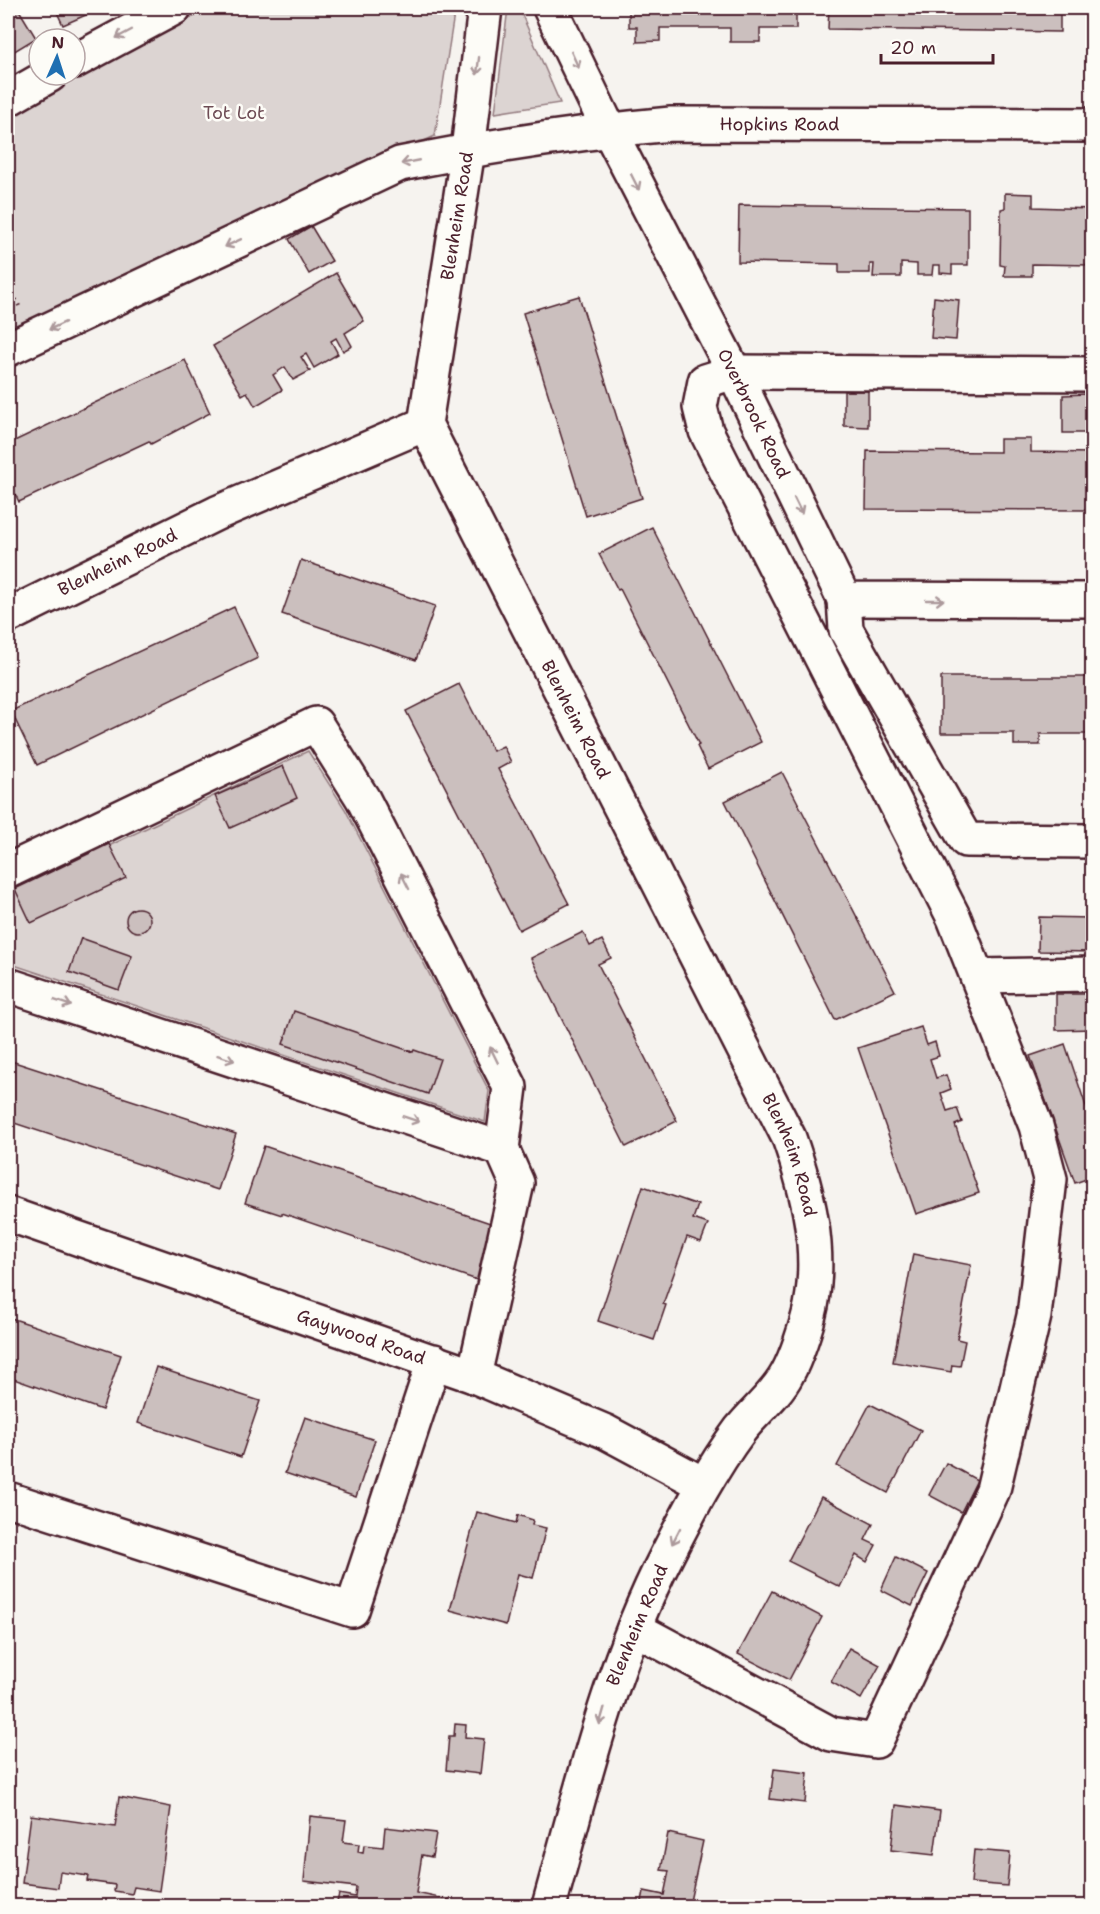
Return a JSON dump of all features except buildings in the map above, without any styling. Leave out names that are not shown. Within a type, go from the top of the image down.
[{"type":"street","points":[[87,55],[174,8]]},
{"type":"street","name":"Blenheim Road","points":[[485,8],[468,150],[425,424],[789,1138],[806,1186],[815,1264],[811,1308],[786,1375],[741,1430],[703,1484],[665,1558],[634,1628],[609,1692],[549,1906]]},
{"type":"street","name":"Overbrook Road","points":[[550,8],[609,130],[734,372],[844,599]]},
{"type":"street","points":[[8,99],[29,87]]},
{"type":"street","name":"Hopkins Road","points":[[8,349],[400,164],[468,150],[609,130],[719,122],[1092,125]]},
{"type":"street","points":[[634,1628],[831,1734],[876,1741],[993,1490],[1034,1316],[1050,1179],[1036,1126],[954,918],[706,431],[700,407],[705,381],[734,372],[1092,374]]},
{"type":"street","name":"Blenheim Road","points":[[8,616],[217,513],[425,424]]},
{"type":"street","points":[[1092,600],[844,599],[846,630],[966,840],[1092,841]]},
{"type":"street","points":[[8,872],[316,724],[363,799],[510,1087],[502,1149],[517,1182],[474,1376]]},
{"type":"street","points":[[977,976],[1092,974]]},
{"type":"street","points":[[8,985],[502,1149]]},
{"type":"street","name":"Gaywood Road","points":[[8,1214],[474,1376],[606,1432],[703,1484]]},
{"type":"street","points":[[8,1498],[352,1610],[434,1361]]},
{"type":"green space","name":"Tot Lot","points":[[210,8],[455,8],[435,136],[8,331],[8,111],[50,87],[87,87],[87,69]]},
{"type":"green space","points":[[508,8],[519,8],[560,103],[495,113]]},
{"type":"green space","points":[[308,751],[345,809],[489,1091],[485,1122],[8,963],[8,894]]}]
